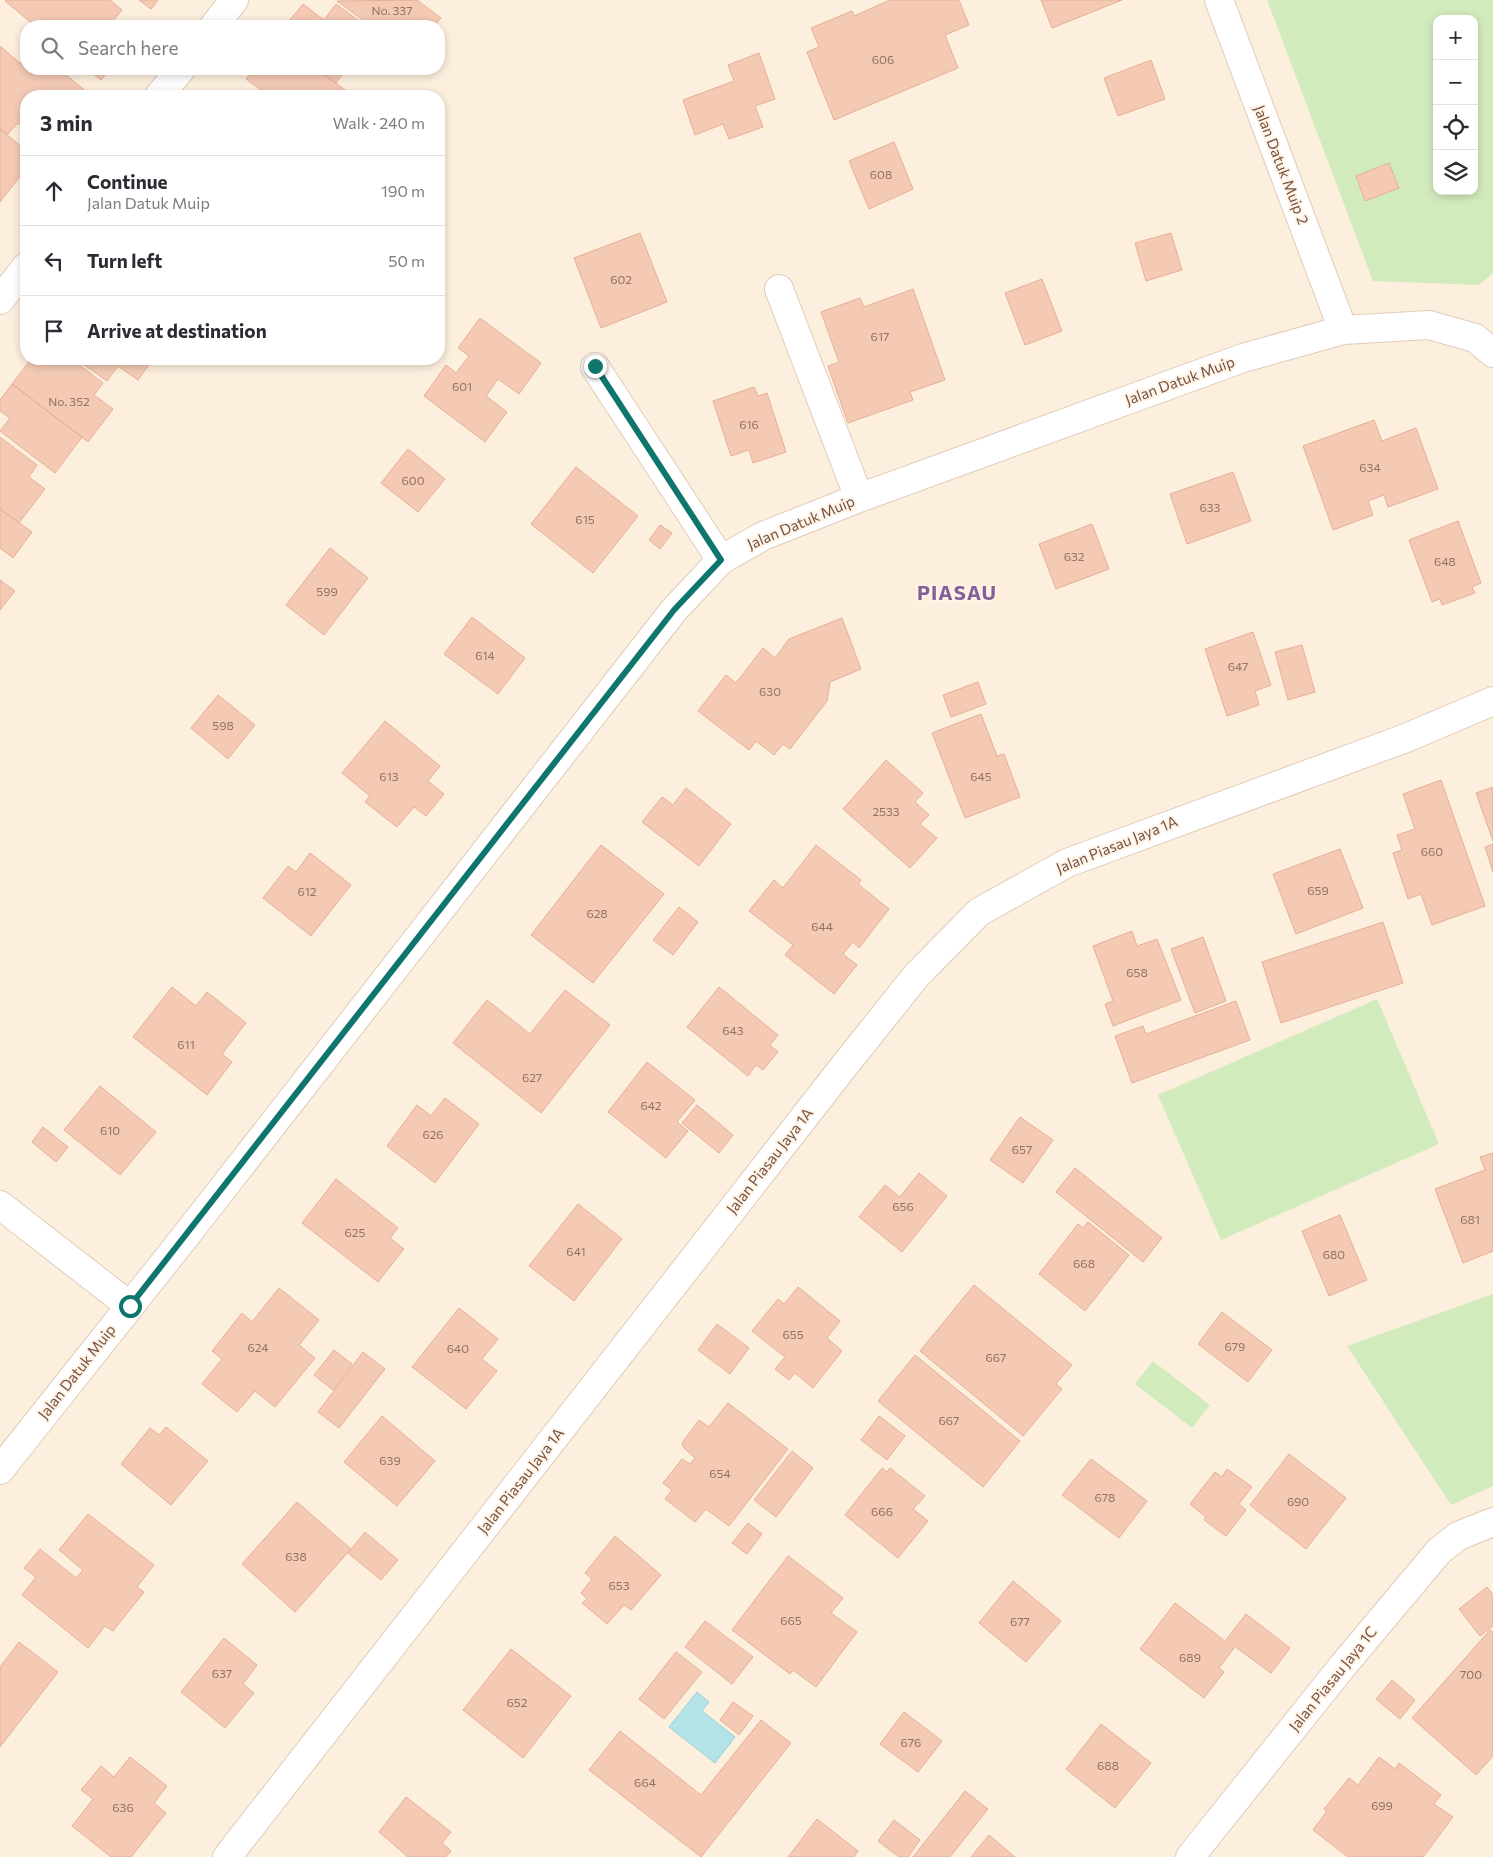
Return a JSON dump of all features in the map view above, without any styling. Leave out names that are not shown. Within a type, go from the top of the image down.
[{"type":"street","points":[[219,20],[234,0]]},
{"type":"street","name":"Jalan Datuk Muip 2","points":[[1219,0],[1343,330]]},
{"type":"street","points":[[164,90],[176,75]]},
{"type":"street","points":[[0,300],[20,275]]},
{"type":"street","points":[[779,290],[859,498]]},
{"type":"street","name":"Jalan Datuk Muip","points":[[0,1470],[674,610],[721,560],[763,536],[859,498],[1243,358],[1343,330],[1429,325],[1487,339]]},
{"type":"street","points":[[595,366],[721,560]]},
{"type":"street","name":"Jalan Piasau Jaya 1A","points":[[227,1857],[847,1062],[916,976],[979,912],[1067,863],[1406,738],[1493,701]]},
{"type":"street","points":[[0,1205],[130,1306]]},
{"type":"street","name":"Jalan Piasau Jaya 1C","points":[[1190,1857],[1341,1668],[1439,1551],[1458,1536],[1493,1522]]},
{"type":"green space","points":[[1267,0],[1493,0],[1493,273],[1479,285],[1373,281]]},
{"type":"green space","points":[[1377,999],[1439,1144],[1221,1240],[1158,1095]]},
{"type":"green space","points":[[1493,1294],[1493,1486],[1451,1505],[1347,1346]]},
{"type":"green space","points":[[1153,1361],[1210,1405],[1192,1428],[1135,1384]]},
{"type":"water","points":[[697,1692],[709,1702],[702,1711],[735,1737],[715,1763],[669,1727]]},
{"type":"building","points":[[110,0],[122,10],[114,20],[28,20],[5,1]]},
{"type":"building","points":[[139,0],[158,0],[151,9]]},
{"type":"building","points":[[417,0],[441,18],[439,20],[363,20],[337,1]]},
{"type":"building","points":[[890,0],[959,0],[969,25],[945,35],[958,68],[834,120],[807,52],[819,47],[811,28],[852,11],[854,16]]},
{"type":"building","points":[[1041,0],[1122,0],[1052,28]]},
{"type":"building","points":[[303,4],[324,20],[290,20]]},
{"type":"building","points":[[336,4],[358,20],[324,20]]},
{"type":"building","points":[[0,46],[20,63],[20,75],[66,75],[84,90],[20,90],[20,125],[18,123],[8,134],[0,128]]},
{"type":"building","points":[[759,53],[775,99],[755,106],[763,127],[729,139],[723,124],[695,135],[683,100],[734,81],[728,65]]},
{"type":"building","points":[[1151,60],[1165,99],[1118,116],[1104,78]]},
{"type":"building","points":[[95,75],[105,75],[101,80]]},
{"type":"building","points":[[249,75],[325,75],[345,90],[261,90],[246,79]]},
{"type":"building","points":[[325,75],[342,75],[336,83]]},
{"type":"building","points":[[0,129],[20,145],[20,177],[0,202]]},
{"type":"building","points":[[894,142],[913,189],[869,209],[849,161]]},
{"type":"building","points":[[1389,163],[1399,188],[1365,201],[1356,176]]},
{"type":"building","points":[[640,233],[667,302],[601,328],[574,258]]},
{"type":"building","points":[[1171,233],[1182,270],[1146,281],[1135,243]]},
{"type":"building","points":[[1042,279],[1062,331],[1025,345],[1005,293]]},
{"type":"building","points":[[913,289],[945,380],[910,392],[913,400],[848,423],[828,366],[839,362],[821,312],[860,298],[864,307]]},
{"type":"building","points":[[480,318],[541,363],[519,394],[498,379],[486,396],[507,412],[485,442],[424,396],[446,365],[456,373],[469,356],[458,348]]},
{"type":"building","points":[[26,365],[80,365],[103,383],[94,395],[113,409],[88,442],[12,384]]},
{"type":"building","points":[[84,365],[149,365],[138,380],[118,366],[107,381]]},
{"type":"building","points":[[12,384],[82,437],[55,473],[0,431],[10,418],[0,411],[0,400]]},
{"type":"building","points":[[754,387],[758,396],[767,393],[786,452],[753,463],[749,450],[731,456],[713,401]]},
{"type":"building","points":[[1374,420],[1382,441],[1416,428],[1438,489],[1388,507],[1384,495],[1368,501],[1373,515],[1333,530],[1303,446]]},
{"type":"building","points":[[0,437],[37,465],[29,477],[45,489],[19,523],[0,509]]},
{"type":"building","points":[[408,449],[445,479],[418,512],[381,483]]},
{"type":"building","points":[[576,467],[638,516],[593,573],[531,524]]},
{"type":"building","points":[[1233,472],[1251,521],[1187,544],[1170,494]]},
{"type":"building","points":[[0,509],[32,532],[13,558],[0,548]]},
{"type":"building","points":[[1458,521],[1481,583],[1472,587],[1475,593],[1442,605],[1440,599],[1432,602],[1409,540]]},
{"type":"building","points":[[1092,524],[1109,569],[1056,589],[1039,544]]},
{"type":"building","points":[[660,525],[672,533],[660,549],[649,540]]},
{"type":"building","points":[[330,548],[368,578],[324,635],[286,605]]},
{"type":"building","points":[[0,580],[15,591],[0,610]]},
{"type":"building","points":[[472,617],[525,658],[498,694],[444,654]]},
{"type":"building","points":[[842,618],[861,669],[830,682],[827,701],[790,749],[783,744],[774,755],[756,741],[749,750],[698,711],[726,675],[736,683],[763,648],[775,658],[789,639]]},
{"type":"building","points":[[1253,632],[1271,685],[1255,691],[1259,705],[1227,716],[1205,649]]},
{"type":"building","points":[[1302,645],[1315,692],[1288,700],[1275,652]]},
{"type":"building","points":[[978,682],[986,704],[951,717],[943,695]]},
{"type":"building","points":[[218,695],[255,725],[228,759],[191,728]]},
{"type":"building","points":[[981,714],[997,756],[1004,754],[1020,797],[965,818],[932,733]]},
{"type":"building","points":[[385,721],[440,766],[428,781],[444,794],[426,816],[414,807],[397,827],[365,802],[370,796],[342,773]]},
{"type":"building","points":[[886,760],[923,793],[915,802],[929,815],[920,824],[937,838],[910,868],[843,809]]},
{"type":"building","points":[[1441,780],[1485,906],[1432,925],[1421,894],[1408,899],[1393,853],[1402,850],[1397,835],[1415,829],[1403,794]]},
{"type":"building","points":[[1493,787],[1493,841],[1476,793]]},
{"type":"building","points":[[686,788],[731,824],[699,866],[642,822],[662,797],[673,805]]},
{"type":"building","points":[[1493,844],[1493,872],[1485,847]]},
{"type":"building","points":[[601,845],[664,894],[593,983],[531,935]]},
{"type":"building","points":[[816,845],[861,880],[858,884],[889,909],[859,948],[853,942],[843,954],[857,965],[834,994],[785,955],[793,945],[749,911],[774,880],[783,888]]},
{"type":"building","points":[[1340,849],[1363,908],[1296,934],[1273,874]]},
{"type":"building","points":[[310,853],[351,885],[311,936],[263,898],[288,866],[296,872]]},
{"type":"building","points":[[679,907],[698,922],[673,955],[653,940]]},
{"type":"building","points":[[1383,922],[1403,983],[1281,1023],[1262,962]]},
{"type":"building","points":[[1132,931],[1137,946],[1157,939],[1181,1000],[1113,1026],[1105,1004],[1113,1001],[1093,946]]},
{"type":"building","points":[[1203,937],[1226,1001],[1195,1013],[1171,949]]},
{"type":"building","points":[[172,987],[196,1006],[207,992],[246,1023],[222,1054],[232,1062],[207,1095],[133,1037]]},
{"type":"building","points":[[719,987],[778,1035],[770,1045],[778,1052],[763,1070],[756,1065],[748,1076],[687,1027]]},
{"type":"building","points":[[565,990],[610,1025],[541,1113],[453,1043],[487,1000],[530,1034]]},
{"type":"building","points":[[1236,1001],[1250,1040],[1132,1083],[1115,1036],[1143,1026],[1146,1034]]},
{"type":"building","points":[[647,1062],[695,1100],[677,1122],[688,1131],[666,1158],[608,1112]]},
{"type":"building","points":[[100,1086],[156,1132],[120,1175],[64,1130]]},
{"type":"building","points":[[445,1098],[479,1124],[435,1183],[387,1146],[417,1105],[431,1116]]},
{"type":"building","points":[[697,1105],[733,1135],[719,1153],[682,1123]]},
{"type":"building","points":[[1020,1117],[1053,1140],[1023,1183],[990,1160]]},
{"type":"building","points":[[43,1127],[68,1147],[56,1162],[32,1142]]},
{"type":"building","points":[[1493,1153],[1493,1251],[1463,1263],[1435,1189],[1485,1170],[1480,1157]]},
{"type":"building","points":[[1075,1168],[1162,1238],[1143,1262],[1056,1192]]},
{"type":"building","points":[[919,1173],[947,1196],[902,1252],[859,1217],[885,1185],[900,1197]]},
{"type":"building","points":[[336,1179],[398,1228],[390,1238],[404,1249],[378,1282],[302,1223]]},
{"type":"building","points":[[578,1204],[622,1239],[574,1301],[529,1266]]},
{"type":"building","points":[[1340,1215],[1367,1280],[1329,1296],[1302,1231]]},
{"type":"building","points":[[1088,1222],[1129,1255],[1085,1311],[1039,1274],[1078,1224],[1083,1228]]},
{"type":"building","points":[[974,1285],[1072,1365],[1056,1384],[1062,1389],[1023,1436],[920,1351]]},
{"type":"building","points":[[798,1287],[840,1321],[827,1338],[842,1351],[813,1388],[795,1373],[789,1380],[775,1369],[785,1357],[752,1331],[778,1299],[784,1304]]},
{"type":"building","points":[[279,1288],[319,1320],[299,1345],[315,1358],[275,1407],[255,1391],[237,1412],[202,1384],[222,1359],[212,1351],[242,1313],[252,1322]]},
{"type":"building","points":[[459,1308],[498,1339],[482,1359],[497,1371],[466,1409],[412,1367]]},
{"type":"building","points":[[1222,1312],[1272,1350],[1248,1382],[1198,1344]]},
{"type":"building","points":[[717,1324],[749,1348],[730,1374],[698,1350]]},
{"type":"building","points":[[334,1350],[352,1364],[333,1390],[314,1375]]},
{"type":"building","points":[[363,1352],[385,1369],[339,1428],[318,1412]]},
{"type":"building","points":[[915,1355],[1020,1441],[983,1487],[878,1401]]},
{"type":"building","points":[[728,1403],[788,1449],[729,1526],[706,1509],[695,1522],[665,1499],[672,1490],[663,1483],[682,1459],[690,1464],[695,1458],[684,1448],[682,1443],[699,1420],[709,1427]]},
{"type":"building","points":[[382,1416],[435,1461],[397,1506],[344,1462]]},
{"type":"building","points":[[879,1416],[905,1436],[887,1460],[861,1440]]},
{"type":"building","points":[[166,1427],[208,1461],[171,1505],[121,1464],[150,1428],[159,1435]]},
{"type":"building","points":[[792,1451],[813,1468],[776,1517],[754,1500]]},
{"type":"building","points":[[1289,1454],[1346,1498],[1306,1549],[1250,1505]]},
{"type":"building","points":[[1091,1459],[1147,1501],[1119,1538],[1062,1495]]},
{"type":"building","points":[[882,1468],[887,1472],[890,1468],[925,1496],[913,1509],[928,1521],[898,1558],[845,1515]]},
{"type":"building","points":[[1227,1469],[1252,1487],[1239,1504],[1246,1510],[1226,1536],[1204,1520],[1206,1517],[1190,1504],[1215,1472],[1222,1477]]},
{"type":"building","points":[[297,1502],[351,1549],[295,1612],[242,1564]]},
{"type":"building","points":[[88,1514],[154,1565],[137,1587],[144,1592],[113,1631],[105,1626],[88,1648],[22,1595],[36,1577],[24,1568],[40,1549],[76,1578],[83,1570],[59,1550]]},
{"type":"building","points":[[748,1523],[762,1534],[747,1554],[732,1543]]},
{"type":"building","points":[[365,1532],[398,1560],[381,1580],[348,1553]]},
{"type":"building","points":[[615,1536],[661,1575],[631,1610],[624,1605],[607,1624],[582,1603],[587,1599],[581,1593],[592,1579],[585,1573]]},
{"type":"building","points":[[788,1556],[843,1598],[831,1613],[857,1632],[816,1687],[793,1670],[790,1674],[732,1630]]},
{"type":"building","points":[[1013,1581],[1061,1621],[1026,1662],[979,1623]]},
{"type":"building","points":[[1487,1587],[1493,1595],[1493,1626],[1480,1636],[1459,1609]]},
{"type":"building","points":[[1175,1603],[1234,1648],[1219,1668],[1224,1672],[1204,1698],[1140,1649]]},
{"type":"building","points":[[1246,1614],[1290,1648],[1271,1673],[1226,1640]]},
{"type":"building","points":[[705,1621],[753,1657],[732,1684],[685,1647]]},
{"type":"building","points":[[1490,1630],[1493,1632],[1493,1756],[1476,1775],[1412,1718]]},
{"type":"building","points":[[224,1638],[257,1665],[243,1684],[254,1693],[225,1728],[181,1692]]},
{"type":"building","points":[[19,1642],[58,1672],[0,1747],[0,1667]]},
{"type":"building","points":[[511,1649],[571,1696],[523,1758],[463,1710]]},
{"type":"building","points":[[676,1652],[702,1672],[664,1719],[639,1699]]},
{"type":"building","points":[[1392,1680],[1415,1700],[1400,1719],[1376,1699]]},
{"type":"building","points":[[733,1702],[753,1716],[739,1735],[720,1720]]},
{"type":"building","points":[[904,1712],[942,1741],[918,1772],[880,1744]]},
{"type":"building","points":[[761,1720],[791,1743],[701,1857],[589,1770],[620,1731],[701,1795]]},
{"type":"building","points":[[1101,1724],[1151,1763],[1115,1808],[1066,1769]]},
{"type":"building","points":[[130,1757],[167,1786],[154,1803],[166,1813],[131,1857],[111,1857],[72,1826],[93,1799],[81,1790],[101,1766],[114,1777]]},
{"type":"building","points":[[1379,1757],[1395,1769],[1399,1763],[1441,1795],[1434,1804],[1453,1817],[1423,1857],[1348,1857],[1313,1830],[1327,1811],[1324,1809],[1349,1778],[1358,1785]]},
{"type":"building","points":[[965,1791],[988,1809],[950,1857],[913,1857]]},
{"type":"building","points":[[406,1797],[451,1832],[442,1843],[451,1851],[446,1857],[408,1857],[379,1832]]},
{"type":"building","points":[[817,1819],[858,1851],[854,1857],[788,1857]]},
{"type":"building","points":[[894,1820],[920,1840],[908,1857],[899,1857],[878,1841]]},
{"type":"building","points":[[989,1835],[1015,1857],[971,1857]]},
{"type":"district","name":"PIASAU","points":[[957,593]]},
{"type":"route","points":[[130,1306],[674,610],[721,560],[595,366]]}]
